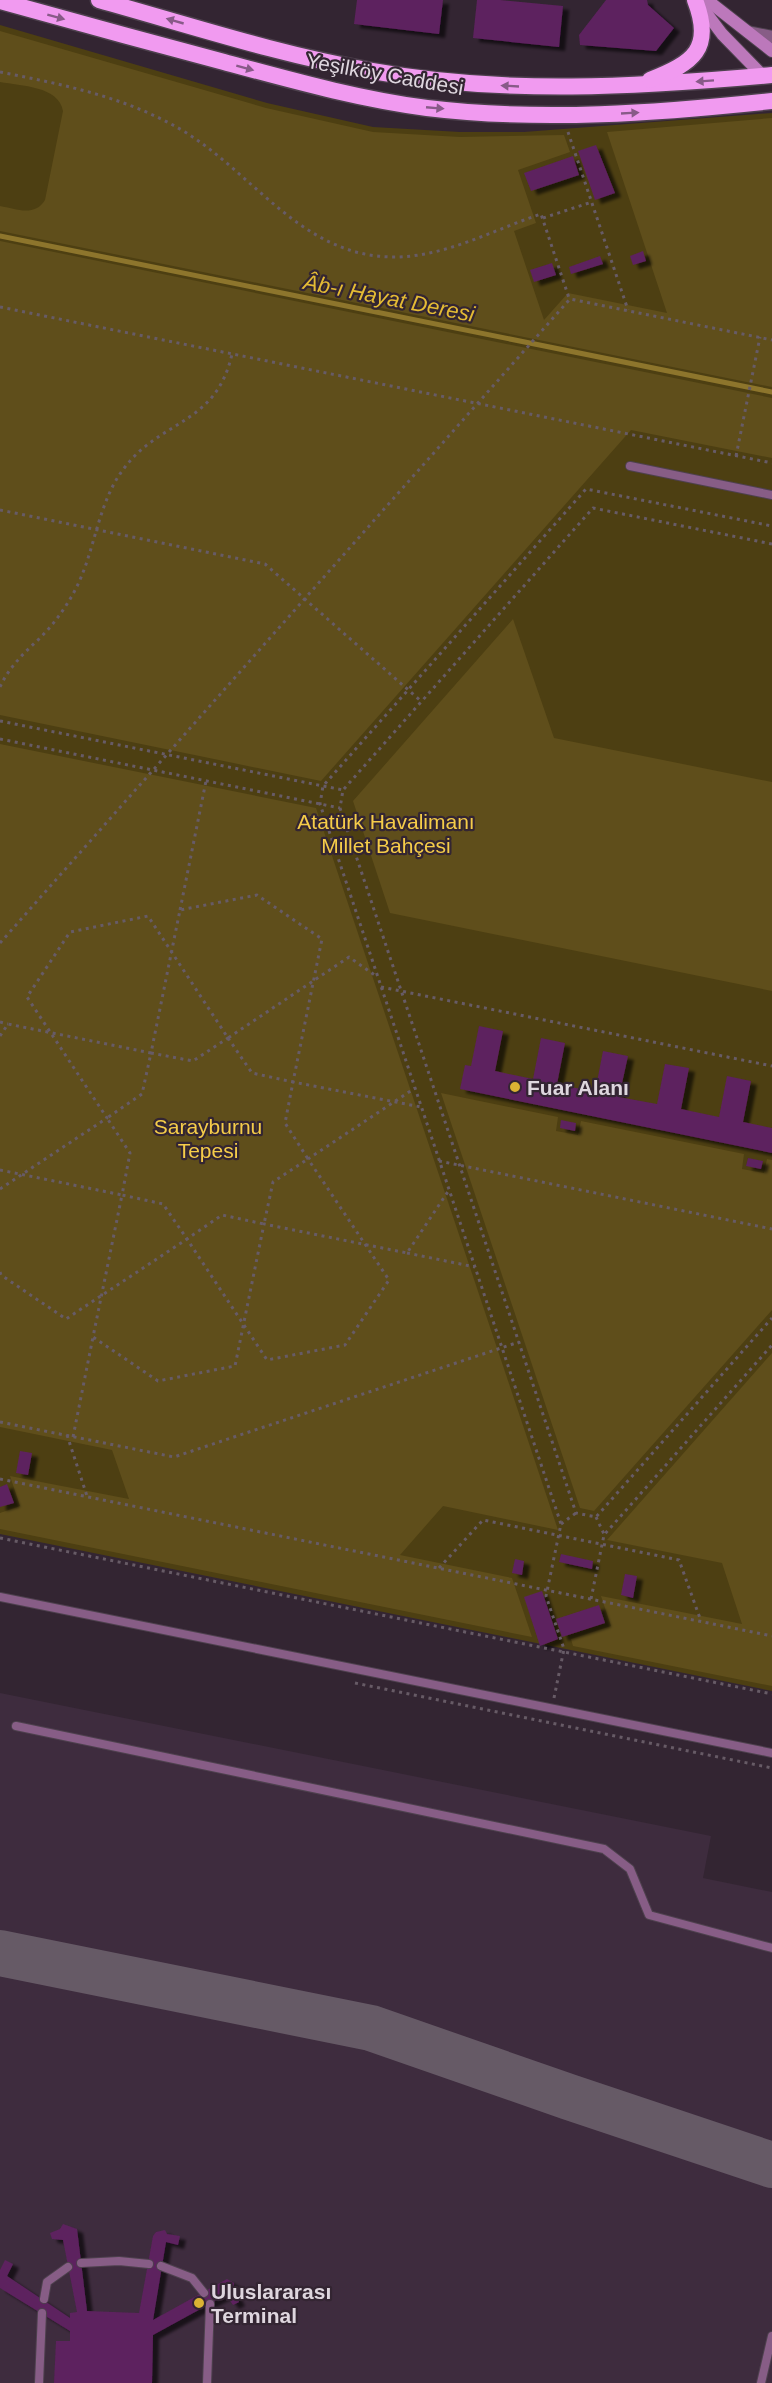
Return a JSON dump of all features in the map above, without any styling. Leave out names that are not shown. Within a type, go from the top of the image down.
[{"type":"highway","name":"Yeşilköy Caddesi","points":[[99,0],[324,62],[374,72],[509,87],[633,86],[769,80]]},
{"type":"highway","points":[[633,86],[686,64],[699,50],[703,27],[696,0]]},
{"type":"highway","name":"Yeşilköy Caddesi","points":[[0,1],[319,88],[428,108],[526,114],[592,114],[650,112],[772,101]]},
{"type":"main road","points":[[696,0],[722,34],[769,80]]},
{"type":"main road","points":[[706,0],[772,51]]},
{"type":"street","points":[[748,32],[772,37]]},
{"type":"lane","points":[[630,466],[772,495]]},
{"type":"lane","points":[[0,1597],[772,1753]]},
{"type":"lane","points":[[16,1726],[604,1849],[630,1869],[649,1915],[772,1948]]},
{"type":"lane","points":[[81,2263],[119,2261],[149,2264]]},
{"type":"lane","points":[[161,2266],[192,2278],[204,2293]]},
{"type":"lane","points":[[44,2299],[47,2282],[68,2267]]},
{"type":"lane","points":[[207,2383],[210,2304]]},
{"type":"lane","points":[[39,2383],[42,2313]]},
{"type":"lane","points":[[761,2383],[772,2336]]},
{"type":"path","points":[[0,72],[95,92],[159,117],[210,148],[271,203],[308,231],[351,251],[378,256],[420,255],[447,249],[541,214],[570,299]]},
{"type":"path","points":[[568,130],[628,310]]},
{"type":"path","points":[[543,218],[592,202]]},
{"type":"path","points":[[570,299],[772,340]]},
{"type":"path","points":[[0,943],[570,299]]},
{"type":"path","points":[[0,307],[772,464]]},
{"type":"path","points":[[736,456],[760,337]]},
{"type":"path","points":[[0,687],[10,668],[52,624],[72,595],[88,563],[106,498],[123,469],[146,445],[190,418],[209,401],[224,379],[232,354]]},
{"type":"path","points":[[552,1709],[564,1652],[546,1596],[561,1524],[320,804],[323,786],[586,489],[772,526]]},
{"type":"path","points":[[576,1513],[340,808],[343,790],[593,508],[772,544]]},
{"type":"path","points":[[0,510],[266,564],[422,702]]},
{"type":"path","points":[[0,721],[343,790]]},
{"type":"path","points":[[0,739],[340,808]]},
{"type":"path","points":[[0,1189],[142,1094],[206,781]]},
{"type":"path","points":[[0,1170],[164,1204],[267,1360],[345,1345],[388,1280],[285,1123],[322,939],[257,895],[180,910]]},
{"type":"path","points":[[73,1437],[130,1153],[27,997],[70,932],[148,916],[252,1073],[422,1108]]},
{"type":"path","points":[[0,1022],[193,1061],[349,957],[378,977]]},
{"type":"path","points":[[381,987],[772,1066]]},
{"type":"path","points":[[0,1036],[8,1024]]},
{"type":"path","points":[[93,1337],[158,1382],[236,1366],[273,1182],[415,1088]]},
{"type":"path","points":[[439,1161],[772,1228]]},
{"type":"path","points":[[407,1253],[449,1190]]},
{"type":"path","points":[[0,1272],[1,1275],[66,1319],[222,1215],[475,1267]]},
{"type":"path","points":[[596,1517],[772,1318]]},
{"type":"path","points":[[0,1422],[174,1457],[519,1342]]},
{"type":"path","points":[[591,1599],[604,1535],[772,1345]]},
{"type":"path","points":[[67,1435],[87,1497]]},
{"type":"path","points":[[0,1479],[772,1636]]},
{"type":"path","points":[[561,1524],[576,1513],[596,1517]]},
{"type":"path","points":[[596,1517],[604,1535]]},
{"type":"path","points":[[439,1568],[483,1520],[559,1535],[680,1560],[701,1621]]},
{"type":"path","points":[[0,1538],[772,1694]]},
{"type":"path","points":[[351,1683],[772,1768]]},
{"type":"shaded area","points":[[0,1693],[711,1836],[703,1878],[772,1892],[772,2383],[0,2383]]},
{"type":"green space","name":"Atatürk Havalimanı Millet Bahçesi","points":[[0,25],[267,103],[373,127],[460,132],[524,132],[772,113],[772,1691],[0,1534]]},
{"type":"green space","points":[[0,31],[266,108],[373,132],[460,137],[564,135],[570,152],[518,170],[536,223],[514,231],[544,320],[568,293],[667,313],[607,132],[772,118],[772,387],[0,231],[0,206],[31,210],[36,209],[45,200],[63,111],[60,103],[47,92],[28,86],[0,82]]},
{"type":"green space","points":[[0,241],[772,398],[772,458],[631,430],[321,781],[0,715]]},
{"type":"green space","points":[[513,619],[554,738],[772,782],[772,991],[390,913],[353,801]]},
{"type":"green space","name":"Sarayburnu Tepesi","points":[[0,744],[316,808],[558,1530],[443,1506],[400,1555],[512,1578],[532,1637],[0,1529],[0,1513],[20,1506],[10,1476],[129,1499],[112,1450],[0,1427]]},
{"type":"green space","points":[[441,1093],[558,1117],[556,1131],[578,1135],[581,1121],[744,1154],[742,1169],[764,1173],[767,1159],[772,1160],[772,1310],[594,1511],[580,1508]]},
{"type":"green space","points":[[772,1353],[772,1686],[573,1646],[571,1639],[611,1626],[601,1596],[742,1624],[722,1563],[607,1540]]},
{"type":"building","points":[[357,0],[443,0],[439,34],[354,24]]},
{"type":"building","points":[[477,0],[563,6],[559,47],[473,38]]},
{"type":"building","points":[[606,0],[647,0],[648,5],[674,28],[656,51],[580,45],[579,35]]},
{"type":"building","points":[[596,145],[615,193],[595,200],[578,151]]},
{"type":"building","points":[[573,156],[579,175],[531,191],[524,173]]},
{"type":"building","points":[[643,251],[646,261],[633,265],[630,256]]},
{"type":"building","points":[[600,256],[603,264],[571,274],[569,267]]},
{"type":"building","points":[[552,263],[556,275],[534,282],[530,270]]},
{"type":"building","name":"Fuar Alanı","points":[[479,1026],[503,1031],[495,1071],[533,1079],[541,1038],[565,1043],[557,1084],[595,1092],[603,1051],[628,1056],[619,1097],[657,1104],[665,1064],[689,1068],[681,1109],[719,1117],[727,1076],[751,1081],[743,1122],[772,1128],[772,1153],[460,1089],[465,1065],[471,1066]]},
{"type":"building","points":[[561,1120],[576,1123],[575,1131],[560,1128]]},
{"type":"building","points":[[748,1158],[763,1161],[761,1169],[746,1166]]},
{"type":"building","points":[[20,1451],[32,1453],[28,1475],[16,1473]]},
{"type":"building","points":[[7,1484],[14,1503],[0,1507],[0,1487]]},
{"type":"building","points":[[561,1554],[593,1561],[592,1569],[559,1562]]},
{"type":"building","points":[[515,1559],[524,1561],[522,1575],[512,1573]]},
{"type":"building","points":[[625,1574],[637,1576],[633,1598],[621,1595]]},
{"type":"building","points":[[542,1591],[558,1639],[540,1646],[524,1597]]},
{"type":"building","points":[[599,1605],[605,1623],[562,1637],[556,1619]]},
{"type":"building","name":"Uluslararası Terminal","points":[[63,2224],[77,2229],[87,2311],[139,2313],[153,2236],[156,2232],[165,2230],[167,2234],[180,2236],[178,2245],[166,2242],[153,2320],[227,2279],[234,2283],[233,2290],[239,2302],[233,2305],[226,2295],[153,2335],[152,2383],[54,2383],[56,2341],[70,2341],[70,2331],[0,2288],[0,2270],[5,2260],[13,2264],[7,2276],[70,2318],[70,2313],[77,2312],[63,2240],[52,2239],[50,2233],[60,2229]]},
{"type":"waterway","name":"Âb-ı Hayat Deresi","points":[[0,236],[772,392]]},
{"type":"taxiway","points":[[0,1953],[371,2028],[772,2165]]},
{"type":"place","name":"Fuar Alanı","points":[[515,1087]]},
{"type":"place","name":"Uluslararası Terminal","points":[[199,2303]]}]
